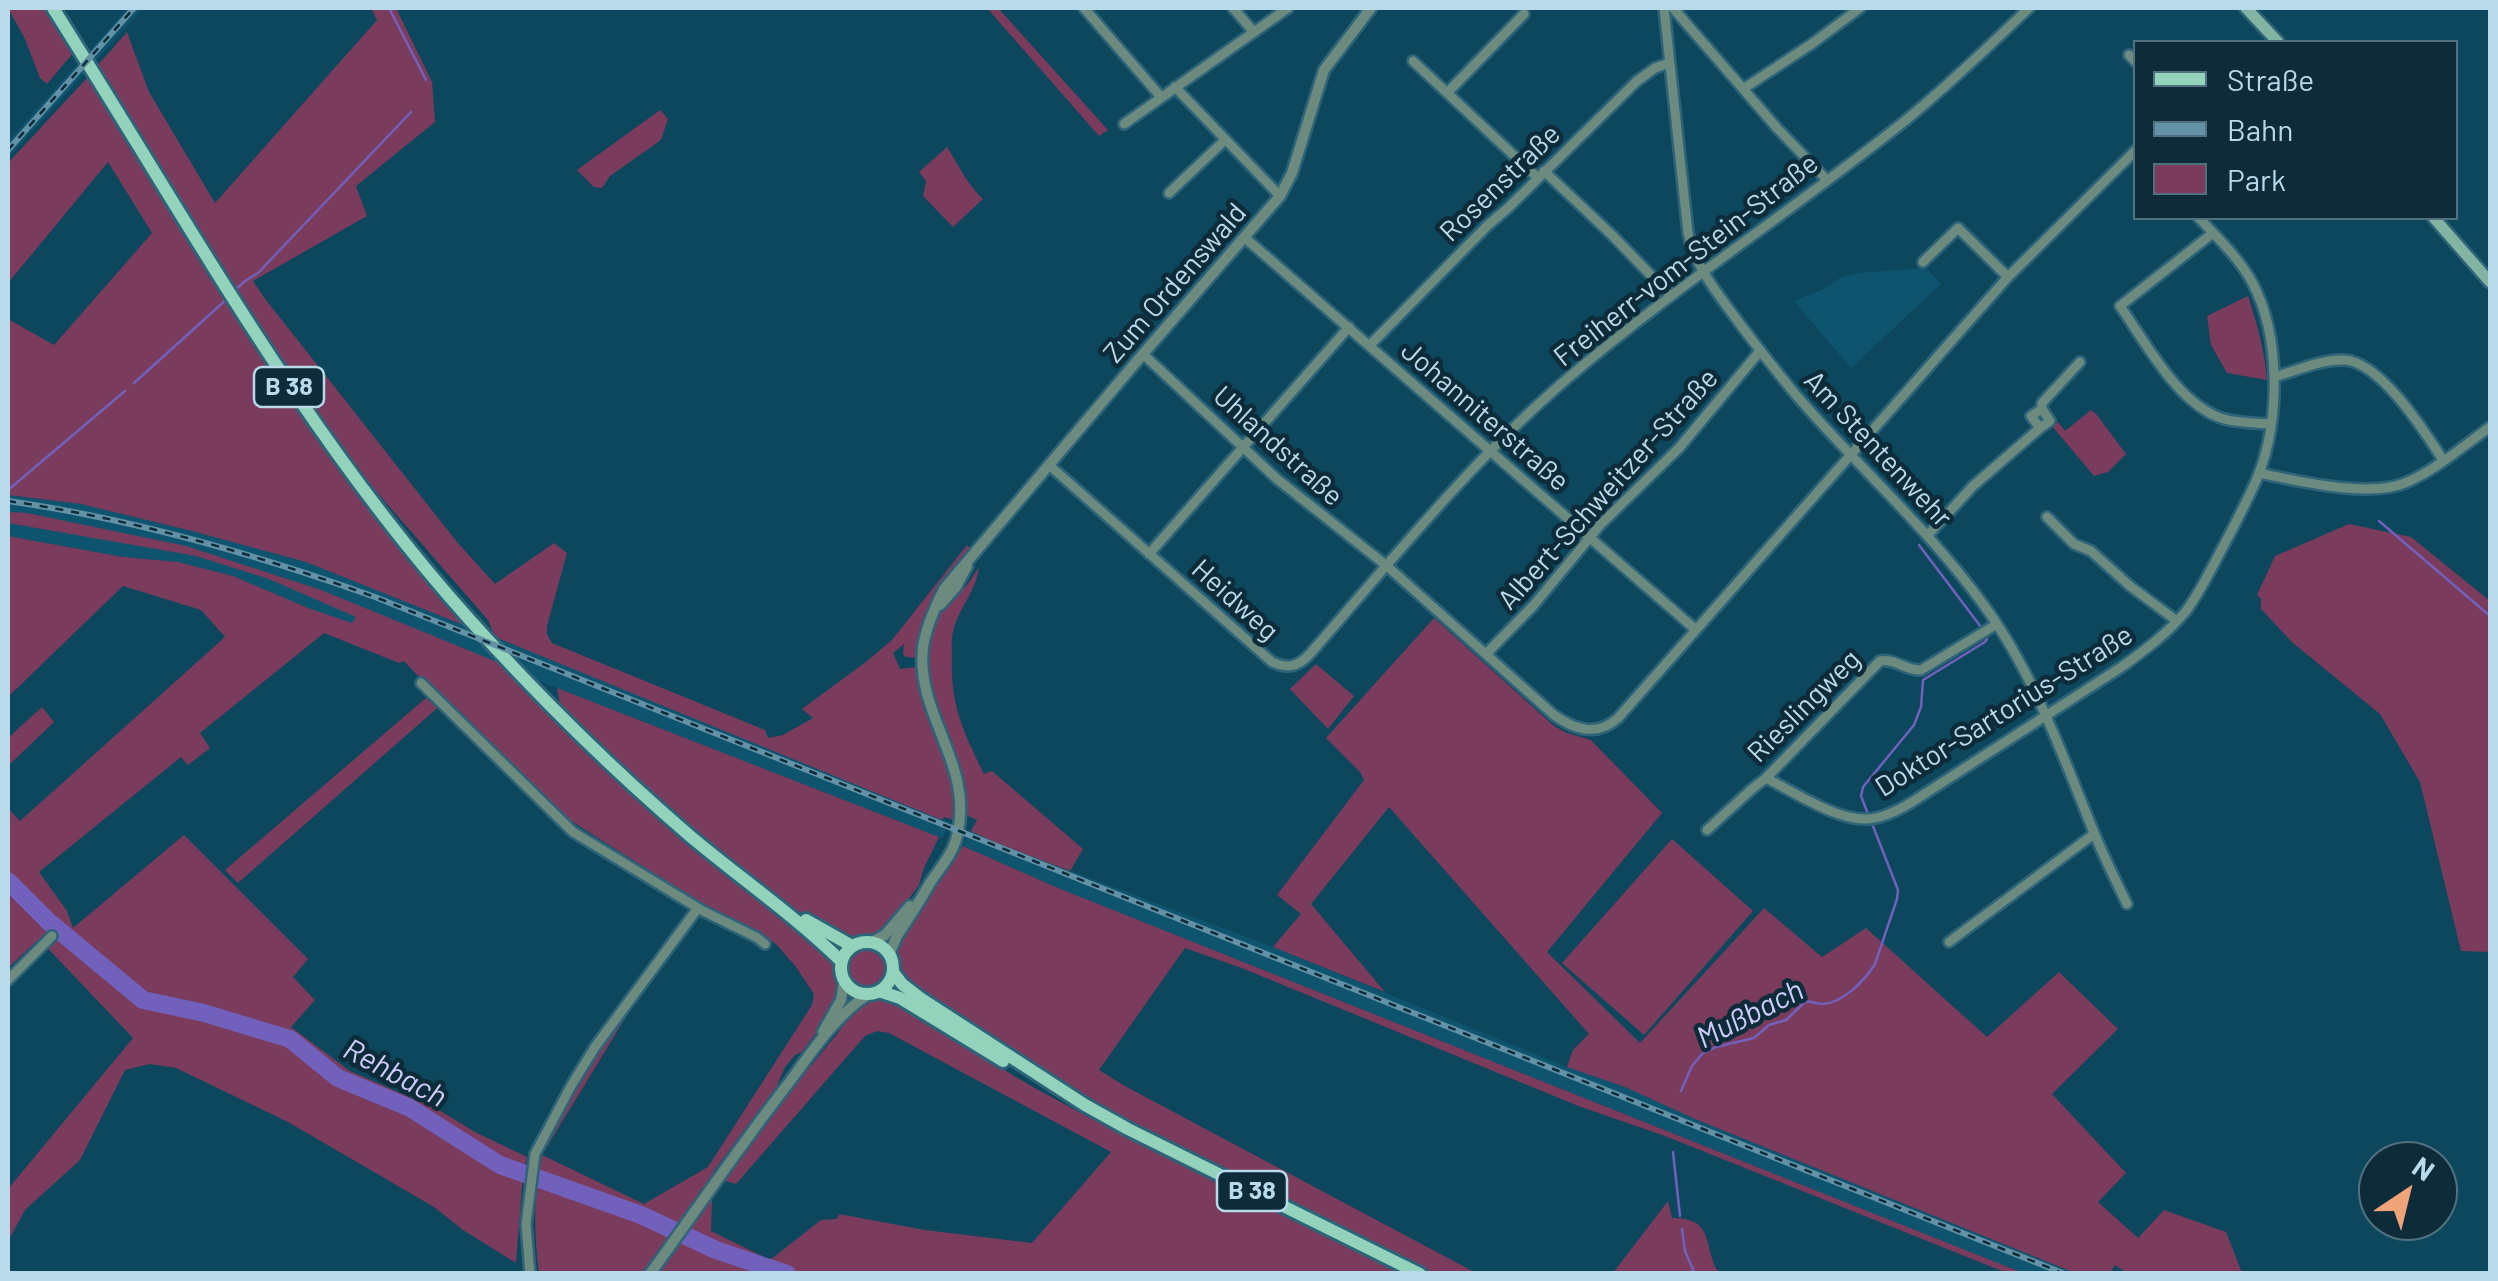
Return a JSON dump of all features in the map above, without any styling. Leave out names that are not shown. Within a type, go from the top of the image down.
[{"type":"main road","name":"B 38","points":[[53,8],[294,394],[421,563],[575,730],[686,832],[774,900],[841,961]]},
{"type":"main road","points":[[2246,8],[2276,40]]},
{"type":"main road","points":[[2436,220],[2490,282]]},
{"type":"main road","name":"B 38","points":[[774,900],[852,946]]},
{"type":"main road","points":[[872,942],[883,947],[892,965],[889,982],[874,993],[854,991],[844,982],[841,961],[852,946],[872,942]]},
{"type":"main road","name":"B 38","points":[[892,965],[899,981],[920,998],[1085,1105]]},
{"type":"main road","name":"B 38","points":[[874,993],[900,998],[1024,1074],[1420,1274]]},
{"type":"street","points":[[1084,8],[1161,97]]},
{"type":"street","points":[[1233,8],[1253,32]]},
{"type":"street","points":[[1124,124],[1288,8]]},
{"type":"street","name":"Zum Ordenswald","points":[[892,965],[895,940],[954,847],[960,823],[958,781],[924,676],[923,647],[936,610],[956,588],[969,562],[1049,465],[1280,196],[1292,173],[1324,70],[1371,8]]},
{"type":"street","name":"Am Stentenwehr","points":[[1664,8],[1692,251],[1760,351],[1928,535],[1997,624],[2046,717],[2127,904]]},
{"type":"street","points":[[1674,8],[1827,180]]},
{"type":"street","points":[[1743,89],[1860,8]]},
{"type":"street","name":"Freiherr-vom-Stein-Straße","points":[[1387,566],[1491,451],[1567,379],[1920,108],[2029,8]]},
{"type":"street","points":[[1447,93],[1524,14]]},
{"type":"street","points":[[1413,61],[1613,236],[1671,296]]},
{"type":"street","name":"Rosenstraße","points":[[1370,345],[1637,81],[1669,63]]},
{"type":"street","points":[[1175,87],[1280,196]]},
{"type":"street","points":[[1169,193],[1225,140]]},
{"type":"street","points":[[1695,629],[2008,277],[2133,152]]},
{"type":"street","name":"Doktor-Sartorius-Straße","points":[[1766,778],[1841,814],[1871,818],[1899,810],[2123,666],[2176,621],[2200,589],[2259,473],[2271,424],[2274,378],[2267,324],[2253,284],[2200,220]]},
{"type":"street","points":[[1923,262],[1958,228],[2008,277]]},
{"type":"street","points":[[2214,233],[2120,306],[2165,371],[2193,401],[2225,419],[2271,424]]},
{"type":"street","name":"Johanniterstraße","points":[[1244,237],[1695,629]]},
{"type":"street","points":[[1149,554],[1349,326]]},
{"type":"street","name":"Albert-Schweitzer-Straße","points":[[1486,654],[1588,538],[1679,448],[1760,351]]},
{"type":"street","name":"Uhlandstraße","points":[[1143,354],[1302,500],[1387,566],[1566,724],[1584,730],[1610,726],[1695,629]]},
{"type":"street","points":[[2274,378],[2332,361],[2354,362],[2407,407],[2443,460]]},
{"type":"street","points":[[1928,535],[1973,486],[2040,428],[2031,416],[2042,409],[2042,403],[2080,362]]},
{"type":"street","points":[[2259,473],[2374,490],[2404,483],[2490,428]]},
{"type":"street","name":"Heidweg","points":[[1049,465],[1272,662],[1288,668],[1309,654],[1387,566]]},
{"type":"street","points":[[2047,517],[2074,544],[2091,550],[2176,621]]},
{"type":"street","name":"Rieslingweg","points":[[1707,830],[1766,778],[1880,661],[1921,670],[1997,624]]},
{"type":"street","points":[[421,683],[573,832],[765,944]]},
{"type":"street","points":[[1949,942],[2094,834]]},
{"type":"street","name":"Zum Ordenswald","points":[[872,942],[888,932],[931,883]]},
{"type":"street","points":[[530,1274],[526,1224],[535,1154],[596,1048],[698,908]]},
{"type":"street","points":[[8,980],[52,936]]},
{"type":"street","points":[[813,1050],[841,1000],[844,982]]},
{"type":"street","points":[[650,1274],[813,1050],[850,1008],[874,993]]},
{"type":"shaded area","points":[[128,8],[143,8],[8,158],[8,141]]},
{"type":"shaded area","points":[[1926,268],[1941,284],[1851,368],[1794,301],[1858,273]]},
{"type":"shaded area","points":[[8,495],[81,504],[306,562],[949,822],[943,838],[939,837],[437,638],[376,621],[356,629],[233,576],[178,562],[123,557],[8,536]]},
{"type":"shaded area","points":[[970,830],[1625,1087],[2075,1273],[2023,1273],[1058,888],[963,846]]},
{"type":"green space","points":[[8,8],[47,8],[74,52],[47,84],[40,78]]},
{"type":"green space","points":[[371,8],[396,8],[432,82],[435,122],[356,186],[367,216],[253,281],[266,300],[457,542],[495,584],[554,543],[567,553],[547,626],[552,643],[765,730],[768,738],[783,735],[813,718],[802,709],[892,640],[967,545],[970,548],[929,613],[918,658],[903,654],[904,644],[893,653],[900,669],[918,667],[922,699],[953,787],[955,820],[942,820],[495,637],[488,620],[348,459],[239,296],[98,65],[127,32],[149,92],[215,203],[377,20]]},
{"type":"green space","points":[[987,8],[998,8],[1108,130],[1099,136]]},
{"type":"green space","points":[[87,78],[215,283],[332,458],[466,626],[306,562],[81,504],[8,495],[8,319],[54,345],[152,233],[108,162],[8,283],[8,163]]},
{"type":"green space","points":[[660,110],[668,119],[661,140],[610,176],[602,188],[594,187],[577,170]]},
{"type":"green space","points":[[947,147],[983,199],[953,227],[923,196],[926,181],[919,172]]},
{"type":"green space","points":[[2248,296],[2267,380],[2227,373],[2211,345],[2207,316]]},
{"type":"green space","points":[[2091,410],[2126,454],[2108,472],[2094,476],[2052,426],[2058,422],[2065,431]]},
{"type":"green space","points":[[8,512],[186,546],[321,590],[507,666],[544,710],[644,805],[828,956],[838,982],[833,1007],[802,1052],[785,1067],[777,1086],[713,1172],[711,1231],[770,1260],[821,1220],[837,1219],[839,1214],[925,1230],[1032,1243],[1111,1152],[889,1033],[877,1031],[865,1036],[736,1184],[726,1181],[724,1177],[855,1010],[868,999],[880,997],[898,1003],[1098,1122],[1405,1273],[539,1273],[535,1214],[542,1155],[644,1204],[708,1167],[812,1005],[814,994],[777,945],[704,905],[560,814],[443,703],[238,883],[225,870],[433,692],[404,661],[399,663],[324,633],[200,733],[210,748],[188,765],[181,757],[39,872],[67,911],[73,928],[184,835],[308,959],[293,977],[315,1000],[291,1027],[350,1071],[437,1109],[527,1157],[516,1263],[434,1207],[288,1122],[176,1068],[150,1064],[125,1070],[80,1160],[25,1210],[8,1241],[8,1189],[133,1038],[39,939],[8,968],[8,808],[20,821],[225,637],[201,610],[123,586],[8,697],[8,536],[123,557],[178,562],[233,576],[352,623],[356,617],[269,579],[196,556],[8,523]]},
{"type":"green space","points":[[2349,524],[2411,537],[2490,601],[2490,952],[2461,951],[2420,782],[2380,714],[2293,643],[2261,609],[2257,595],[2275,556]]},
{"type":"green space","points":[[979,568],[952,638],[953,689],[959,717],[984,774],[992,771],[1083,849],[1070,871],[971,831],[977,820],[966,815],[959,766],[932,695],[927,646],[940,612]]},
{"type":"green space","points":[[1434,618],[1554,726],[1591,740],[1662,813],[1547,952],[1640,1043],[1764,908],[1822,957],[1866,928],[1987,1037],[2059,972],[2118,1029],[2052,1094],[2126,1173],[2098,1202],[2138,1238],[2164,1210],[2226,1232],[2242,1273],[2127,1273],[2115,1265],[2110,1273],[2075,1273],[1625,1087],[1567,1067],[1573,1050],[1589,1034],[1389,807],[1311,904],[1385,992],[1273,947],[1301,914],[1277,895],[1364,780],[1326,738]]},
{"type":"green space","points":[[1316,664],[1354,696],[1328,729],[1290,689]]},
{"type":"green space","points":[[557,688],[939,837],[919,885],[887,928],[873,937],[850,939],[829,932],[757,883],[645,788],[570,716],[560,704]]},
{"type":"green space","points":[[42,707],[54,722],[8,766],[8,738]]},
{"type":"green space","points":[[1672,839],[1753,911],[1644,1035],[1562,963]]},
{"type":"green space","points":[[963,846],[1058,888],[2023,1273],[2007,1273],[1185,948],[1099,1070],[1476,1273],[1433,1273],[1085,1098],[899,977],[896,953],[900,942]]},
{"type":"green space","points":[[866,950],[880,955],[885,969],[880,983],[866,988],[852,983],[847,969],[852,955]]},
{"type":"green space","points":[[627,1015],[542,1155],[532,1149],[570,1077]]},
{"type":"green space","points":[[1668,1201],[1672,1218],[1686,1219],[1702,1228],[1719,1273],[1613,1273]]},
{"type":"waterway","points":[[389,8],[426,80]]},
{"type":"waterway","points":[[233,292],[258,273],[411,112]]},
{"type":"waterway","points":[[134,383],[228,298]]},
{"type":"waterway","points":[[8,490],[125,391]]},
{"type":"waterway","points":[[2379,521],[2490,616]]},
{"type":"waterway","name":"Mußbach","points":[[1919,545],[1981,627]]},
{"type":"waterway","name":"Mußbach","points":[[1868,814],[1861,796],[1863,787],[1914,725],[1921,707],[1923,680],[1985,642],[1985,634]]},
{"type":"waterway","name":"Mußbach","points":[[1681,1091],[1702,1054],[1754,1038],[1769,1025],[1786,1020],[1806,1001],[1823,1004],[1838,1000],[1871,970],[1898,890],[1871,821]]},
{"type":"waterway","name":"Rehbach","points":[[8,881],[49,922],[143,1000],[204,1013],[290,1039],[338,1078],[410,1108],[500,1165],[641,1215],[716,1250],[787,1274]]},
{"type":"waterway","name":"Mußbach","points":[[1673,1152],[1680,1216]]},
{"type":"waterway","name":"Mußbach","points":[[1682,1229],[1685,1251],[1695,1274]]},
{"type":"railway","points":[[8,150],[134,8]]},
{"type":"railway","points":[[8,501],[194,540],[375,597],[2065,1274]]}]
